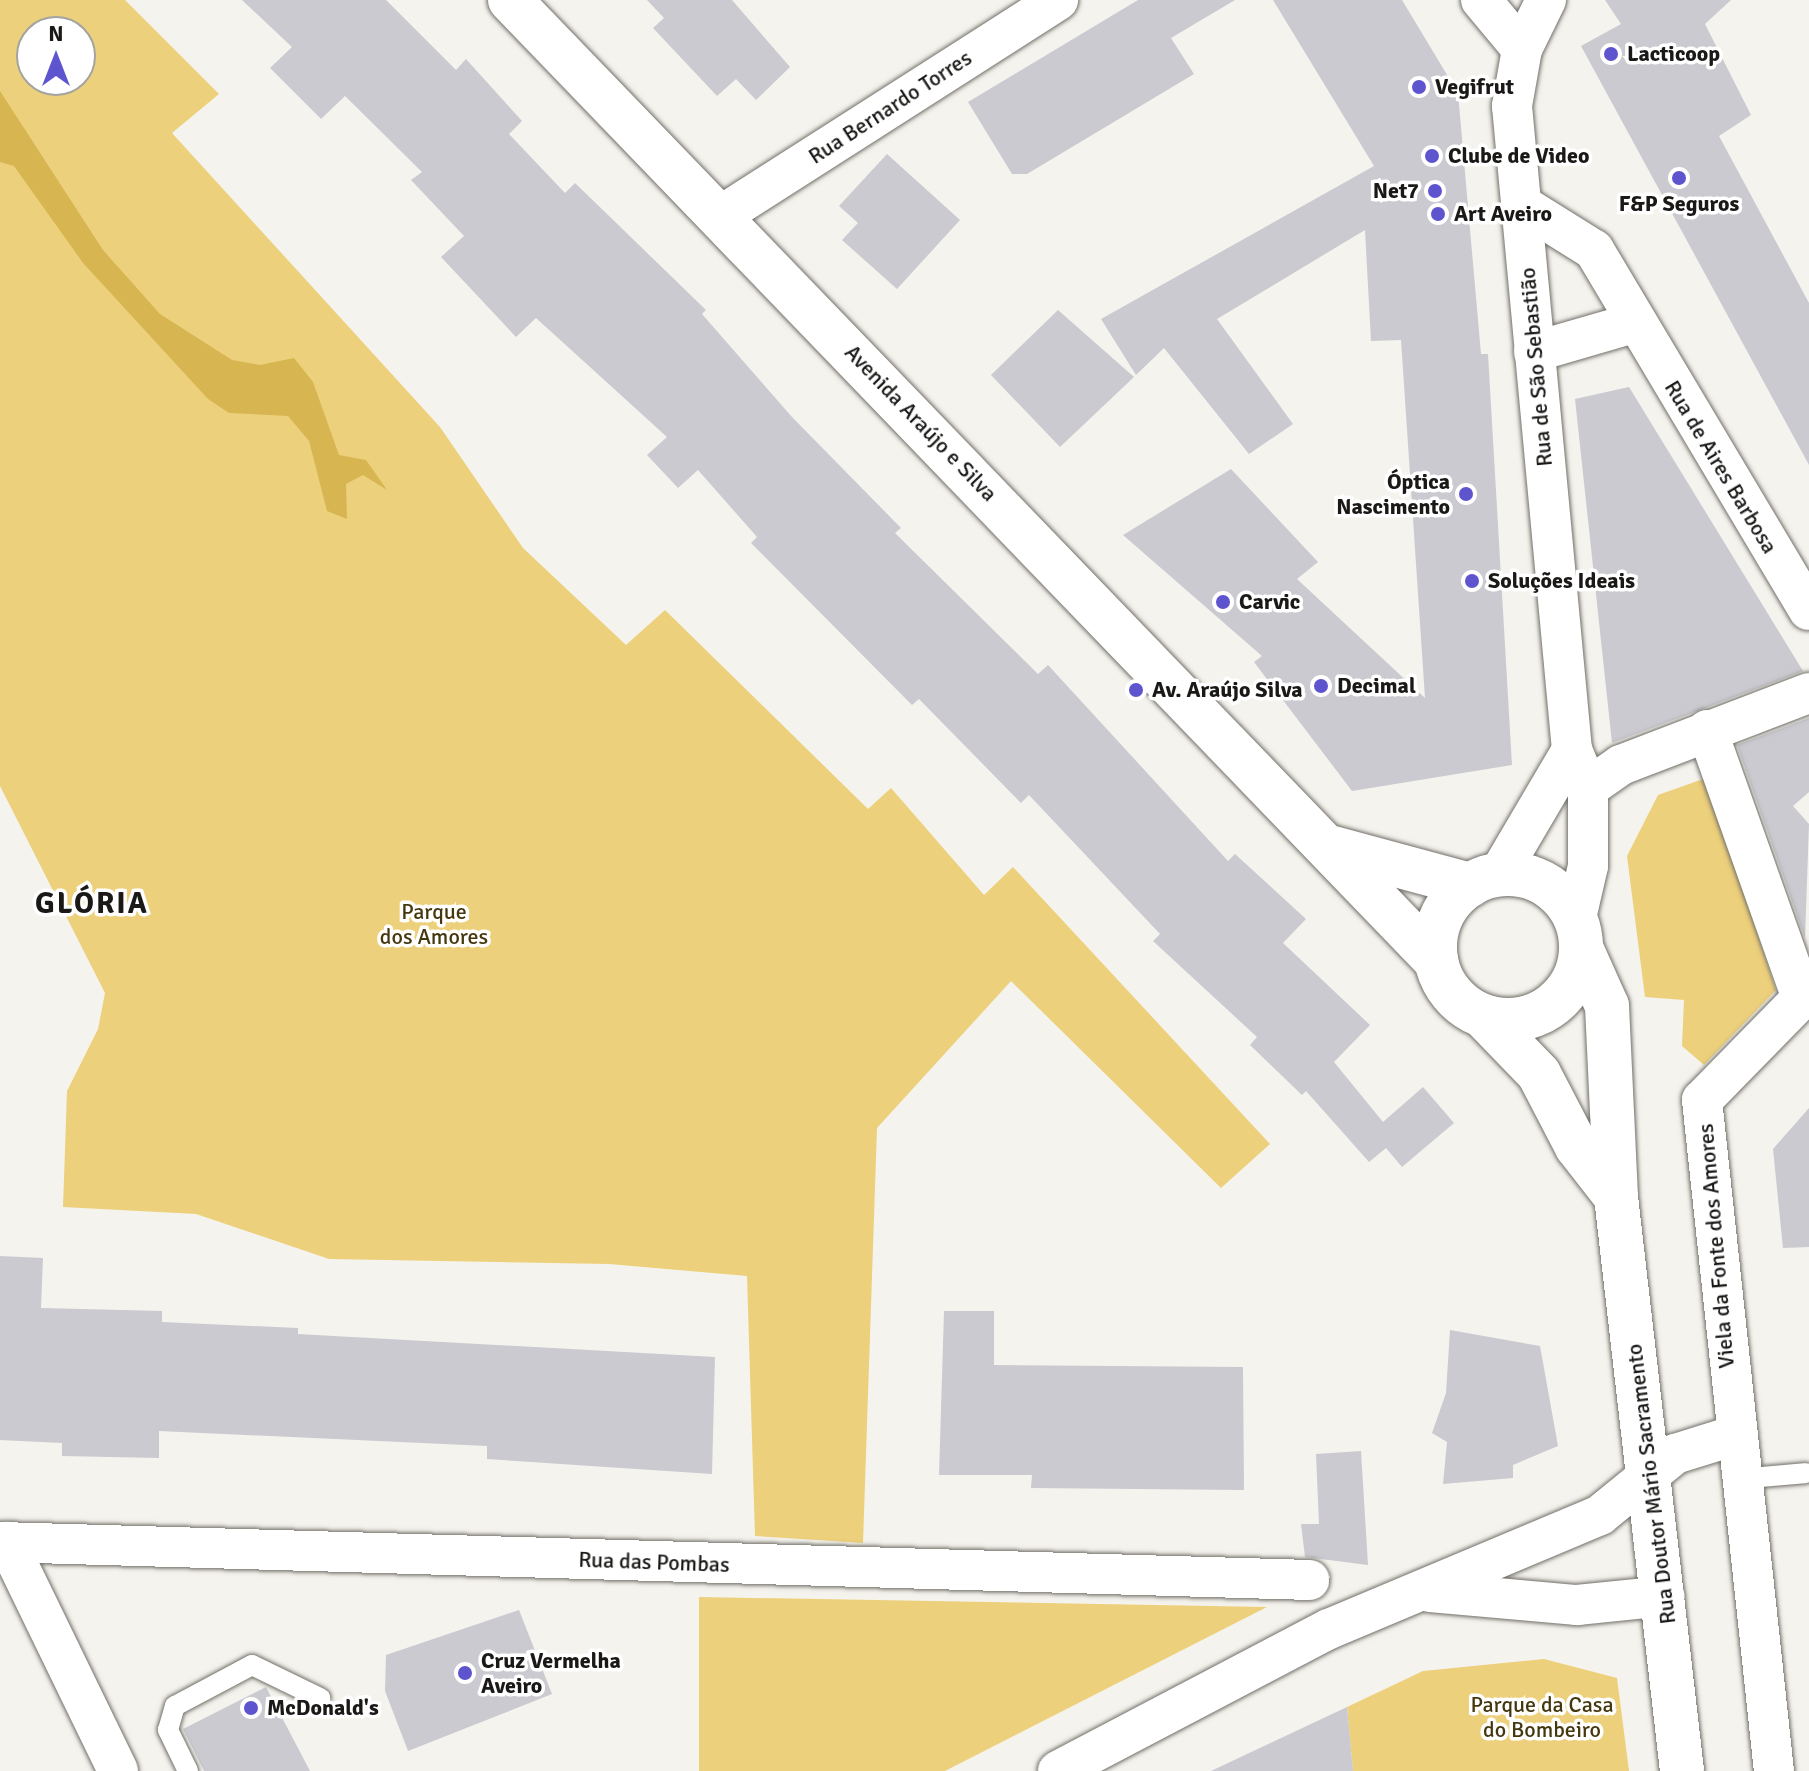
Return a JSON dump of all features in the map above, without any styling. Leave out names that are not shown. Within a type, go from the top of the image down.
[{"type":"street","name":"Avenida Araújo e Silva","points":[[510,0],[722,215],[1332,847],[1436,961]]},
{"type":"street","name":"Rua Bernardo Torres","points":[[722,215],[1058,0]]},
{"type":"street","points":[[1481,0],[1522,49]]},
{"type":"street","name":"Rua de São Sebastião","points":[[1546,0],[1522,49],[1512,106],[1572,750],[1588,788],[1588,866],[1579,934]]},
{"type":"street","name":"Rua de Aires Barbosa","points":[[1522,205],[1594,250],[1634,323],[1809,610]]},
{"type":"street","points":[[1534,352],[1634,323]]},
{"type":"street","points":[[1588,788],[1621,765],[1809,693]]},
{"type":"street","name":"Viela da Fonte dos Amores","points":[[1707,730],[1802,998],[1702,1100],[1733,1436],[1774,1771]]},
{"type":"street","points":[[1572,750],[1485,879],[1441,918],[1436,961],[1453,996],[1484,1017],[1539,1074],[1577,1147],[1616,1197]]},
{"type":"street","points":[[1332,847],[1485,879],[1546,884],[1579,934],[1572,982],[1550,1008],[1507,1021],[1484,1017]]},
{"type":"street","name":"Rua Doutor Mário Sacramento","points":[[1579,934],[1607,1006],[1616,1197],[1651,1470],[1682,1771]]},
{"type":"street","points":[[1059,1771],[1329,1629],[1427,1592],[1600,1515],[1651,1470],[1698,1442],[1733,1436]]},
{"type":"street","points":[[3,1542],[118,1771]]},
{"type":"street","name":"Rua das Pombas","points":[[3,1542],[1309,1580]]},
{"type":"street","points":[[1427,1592],[1577,1605],[1665,1596]]},
{"type":"lane","points":[[1738,1479],[1806,1473]]},
{"type":"lane","points":[[188,1771],[168,1730],[175,1706],[252,1665],[320,1698]]},
{"type":"green space","name":"Parque dos Amores","points":[[0,0],[125,0],[219,94],[172,133],[440,427],[523,548],[626,645],[665,610],[868,809],[891,788],[984,895],[1013,867],[1270,1144],[1221,1188],[1011,981],[877,1128],[863,1543],[755,1536],[747,1276],[609,1264],[329,1259],[196,1214],[63,1207],[67,1091],[98,1029],[105,993],[0,786]]},
{"type":"green space","points":[[1706,778],[1776,990],[1704,1065],[1682,1046],[1684,1000],[1645,997],[1627,856],[1658,795]]},
{"type":"green space","points":[[699,1597],[1267,1607],[945,1771],[699,1771]]},
{"type":"green space","name":"Parque da Casa do Bombeiro","points":[[1544,1659],[1617,1678],[1629,1771],[1353,1771],[1347,1707],[1423,1671]]},
{"type":"shaded area","points":[[0,91],[103,250],[160,314],[232,360],[260,365],[294,358],[313,382],[339,455],[366,460],[387,490],[363,475],[346,484],[347,519],[327,511],[309,441],[288,416],[229,413],[208,399],[83,263],[14,166],[0,162]]},
{"type":"building","points":[[242,0],[386,0],[456,70],[466,59],[522,121],[509,134],[565,193],[575,183],[706,310],[702,314],[792,417],[901,528],[895,533],[1038,674],[1048,665],[1228,861],[1235,854],[1306,919],[1283,943],[1370,1025],[1334,1062],[1383,1122],[1423,1087],[1454,1123],[1402,1167],[1386,1148],[1369,1162],[1306,1091],[1302,1095],[1250,1045],[1257,1037],[1153,941],[1160,934],[1029,795],[1021,803],[919,699],[912,705],[751,543],[757,537],[698,470],[678,488],[647,455],[667,437],[536,318],[516,337],[441,257],[464,236],[411,180],[422,172],[345,96],[321,119],[270,68],[292,47]]},
{"type":"building","points":[[647,0],[732,0],[790,67],[756,100],[736,79],[717,96],[653,28],[664,18]]},
{"type":"building","points":[[1138,0],[1235,0],[1171,38],[1194,74],[1027,174],[1012,174],[968,102]]},
{"type":"building","points":[[1273,0],[1402,0],[1458,93],[1481,354],[1488,354],[1512,765],[1352,791],[1254,662],[1262,656],[1123,535],[1231,469],[1318,562],[1297,579],[1425,698],[1401,340],[1371,341],[1365,230],[1217,319],[1293,424],[1249,454],[1164,348],[1136,375],[1101,319],[1374,166]]},
{"type":"building","points":[[1605,0],[1731,0],[1705,24],[1751,115],[1719,136],[1809,303],[1809,465],[1581,46],[1621,24]]},
{"type":"building","points":[[887,154],[960,220],[897,289],[842,240],[858,223],[839,206]]},
{"type":"building","points":[[1058,310],[1134,377],[1060,447],[991,375]]},
{"type":"building","points":[[1629,387],[1803,671],[1612,743],[1575,399]]},
{"type":"building","points":[[1809,718],[1809,792],[1793,806],[1809,824],[1805,938],[1737,745]]},
{"type":"building","points":[[1809,1108],[1809,1247],[1783,1248],[1773,1149]]},
{"type":"building","points":[[0,1256],[43,1258],[41,1308],[162,1311],[162,1322],[298,1328],[298,1334],[715,1357],[712,1474],[487,1459],[487,1446],[159,1431],[159,1458],[62,1456],[62,1443],[0,1440]]},
{"type":"building","points":[[944,1311],[994,1311],[994,1365],[1243,1367],[1244,1490],[1031,1488],[1032,1475],[939,1475]]},
{"type":"building","points":[[1450,1330],[1540,1346],[1558,1446],[1513,1465],[1513,1478],[1443,1484],[1447,1442],[1432,1433],[1446,1393]]},
{"type":"building","points":[[1361,1451],[1368,1565],[1305,1557],[1301,1524],[1319,1524],[1316,1454]]},
{"type":"building","name":"Cruz Vermelha Aveiro","points":[[519,1610],[552,1694],[408,1751],[385,1691],[386,1655]]},
{"type":"building","name":"McDonald's","points":[[266,1687],[310,1771],[204,1771],[183,1729]]},
{"type":"building","points":[[1347,1707],[1353,1771],[1211,1771]]},
{"type":"place","name":"Lacticoop","points":[[1611,54]]},
{"type":"place","name":"Vegifrut","points":[[1419,87]]},
{"type":"place","name":"Clube de Video","points":[[1432,156]]},
{"type":"place","name":"F&P Seguros","points":[[1679,178]]},
{"type":"place","name":"Net7","points":[[1435,191]]},
{"type":"place","name":"Art Aveiro","points":[[1438,214]]},
{"type":"place","name":"Óptica Nascimento","points":[[1466,494]]},
{"type":"place","name":"Soluções Ideais","points":[[1472,581]]},
{"type":"place","name":"Carvic","points":[[1223,602]]},
{"type":"place","name":"Decimal","points":[[1321,686]]},
{"type":"place","name":"Av. Araújo Silva","points":[[1136,690]]},
{"type":"place","name":"Cruz Vermelha Aveiro","points":[[465,1673]]},
{"type":"place","name":"McDonald's","points":[[251,1708]]},
{"type":"district","name":"GLÓRIA","points":[[92,904]]}]
